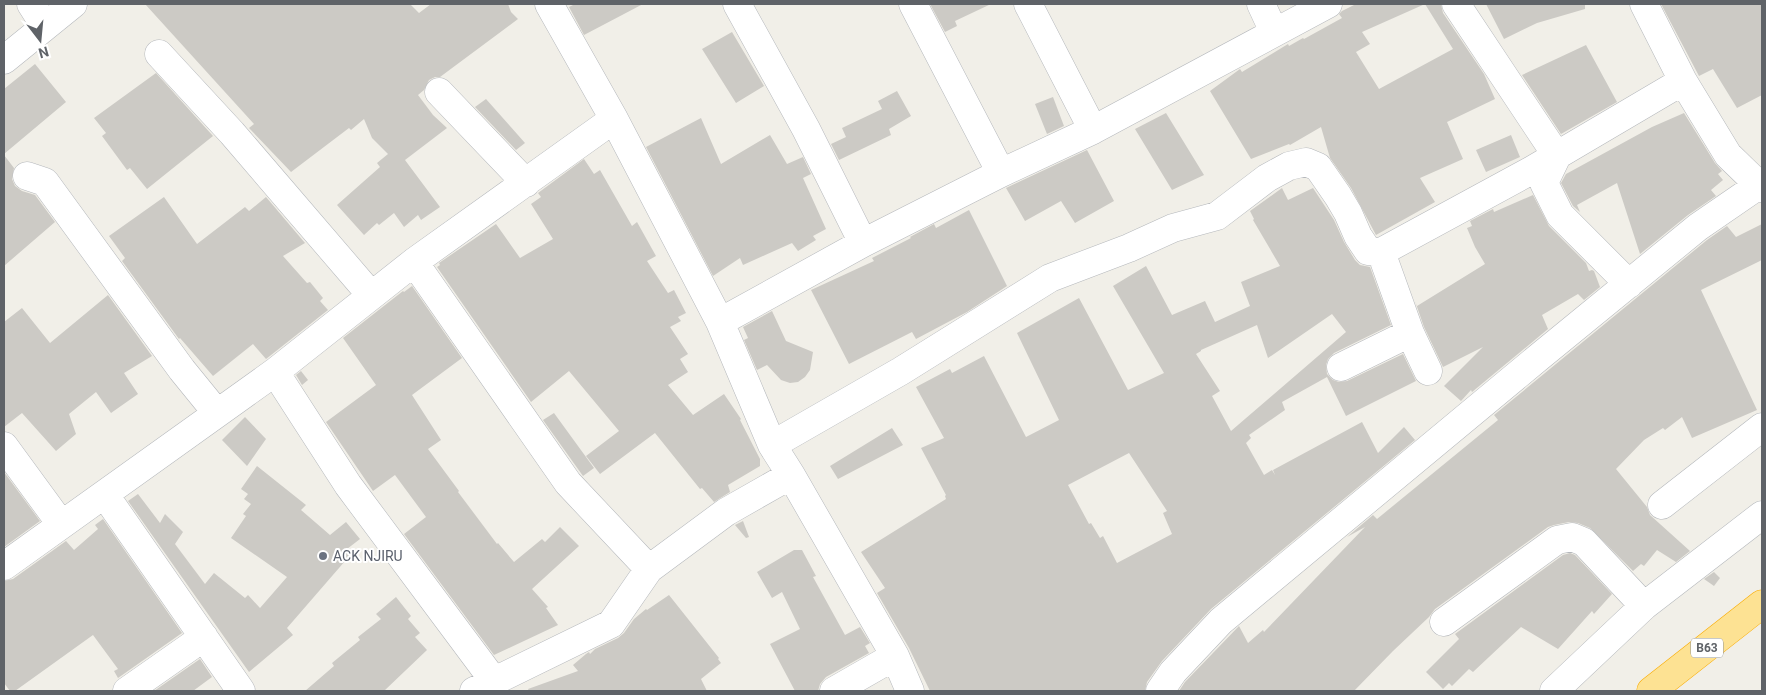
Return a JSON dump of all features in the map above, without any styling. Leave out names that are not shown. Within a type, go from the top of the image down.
[{"type":"highway","name":"B63","points":[[1651,691],[1760,609]]},
{"type":"street","points":[[4,60],[38,15],[73,4]]},
{"type":"street","points":[[549,4],[614,119],[720,322],[772,445],[895,656],[910,691]]},
{"type":"street","points":[[737,4],[806,129],[863,243]]},
{"type":"street","points":[[913,4],[1001,173]]},
{"type":"street","points":[[1028,4],[1093,130]]},
{"type":"street","points":[[1261,4],[1274,32]]},
{"type":"street","points":[[720,322],[863,243],[1001,173],[1093,130],[1328,4]]},
{"type":"street","points":[[1456,4],[1557,156]]},
{"type":"street","points":[[1160,691],[1172,672],[1221,621],[1698,227],[1762,185],[1728,155],[1683,81],[1644,4]]},
{"type":"street","points":[[159,54],[232,133],[371,296]]},
{"type":"street","points":[[772,445],[901,370],[1050,278],[1130,248],[1172,228],[1216,216],[1267,178],[1289,166],[1306,162],[1318,167],[1338,196],[1358,236],[1368,251],[1381,252],[1557,156],[1683,81]]},
{"type":"street","points":[[439,92],[526,182]]},
{"type":"street","points":[[4,566],[275,372],[414,262],[614,119]]},
{"type":"street","points":[[1557,156],[1544,183],[1554,204],[1566,221],[1629,284]]},
{"type":"street","points":[[27,176],[45,182],[182,370],[217,413]]},
{"type":"street","points":[[1381,252],[1410,333],[1428,371]]},
{"type":"street","points":[[414,262],[568,483],[650,569]]},
{"type":"street","points":[[1341,367],[1410,333]]},
{"type":"street","points":[[275,372],[348,485],[484,686],[611,624],[650,569],[726,512],[791,475]]},
{"type":"street","points":[[1662,505],[1762,427]]},
{"type":"street","points":[[4,446],[62,524]]},
{"type":"street","points":[[105,494],[241,691]]},
{"type":"street","points":[[1554,691],[1644,606],[1762,515]]},
{"type":"street","points":[[1444,622],[1557,540],[1572,537],[1584,542],[1644,606]]},
{"type":"street","points":[[127,691],[204,637]]},
{"type":"street","points":[[834,691],[895,656]]},
{"type":"building","points":[[145,4],[410,4],[419,13],[431,4],[508,4],[511,12],[518,19],[440,77],[429,80],[424,90],[418,95],[433,115],[447,128],[405,160],[440,207],[421,220],[418,215],[404,227],[394,213],[379,225],[377,223],[364,235],[337,205],[380,167],[377,163],[388,154],[372,138],[364,119],[351,130],[349,128],[291,172],[249,128],[254,124]]},
{"type":"building","points":[[575,4],[643,4],[584,35],[569,7]]},
{"type":"building","points":[[930,4],[991,4],[955,21],[957,26],[945,32]]},
{"type":"building","points":[[1356,4],[1425,4],[1441,4],[1443,13],[1484,74],[1495,99],[1447,122],[1463,159],[1420,178],[1435,202],[1376,235],[1351,188],[1330,158],[1321,127],[1290,145],[1251,159],[1210,91],[1240,69],[1242,72],[1288,44],[1289,46],[1304,39],[1342,18],[1339,14]],"holes":[[[1425,4],[1453,49],[1379,89],[1356,52],[1370,44],[1362,32]]]},
{"type":"building","points":[[1486,4],[1585,4],[1585,9],[1537,23],[1504,39]]},
{"type":"building","points":[[1661,4],[1762,4],[1762,95],[1737,108],[1713,69],[1699,76]]},
{"type":"building","points":[[732,32],[764,86],[736,103],[702,49]]},
{"type":"building","points":[[1586,45],[1617,102],[1561,134],[1522,75]]},
{"type":"building","points":[[35,64],[66,102],[4,154],[4,89]]},
{"type":"building","points":[[156,73],[213,136],[147,189],[130,168],[127,170],[102,136],[106,133],[94,118]]},
{"type":"building","points":[[897,91],[911,116],[889,129],[891,135],[839,160],[831,144],[846,137],[842,128],[882,109],[878,101]]},
{"type":"building","points":[[1053,97],[1064,126],[1047,134],[1035,104]]},
{"type":"building","points":[[486,99],[525,143],[516,150],[475,107]]},
{"type":"building","points":[[1166,113],[1204,175],[1172,190],[1135,129]]},
{"type":"building","points":[[1684,113],[1722,171],[1718,174],[1723,180],[1711,190],[1716,196],[1688,215],[1640,254],[1617,183],[1577,205],[1580,212],[1573,206],[1561,183],[1566,174],[1652,127]]},
{"type":"building","points":[[701,118],[721,164],[770,135],[787,164],[803,157],[811,174],[803,178],[826,229],[813,236],[816,240],[798,251],[792,243],[743,265],[740,258],[713,276],[646,147]]},
{"type":"building","points":[[1511,135],[1520,157],[1486,172],[1476,150]]},
{"type":"building","points":[[1087,150],[1114,201],[1075,223],[1061,201],[1025,221],[1006,188]]},
{"type":"building","points":[[4,155],[14,168],[12,179],[15,186],[22,191],[35,195],[55,222],[4,266]]},
{"type":"building","points":[[584,159],[594,174],[600,170],[632,226],[637,222],[656,256],[647,261],[668,293],[674,290],[686,313],[678,317],[681,321],[670,327],[688,354],[680,359],[688,372],[668,385],[693,415],[724,394],[741,419],[760,459],[760,466],[728,485],[730,492],[714,502],[702,488],[700,489],[655,433],[600,474],[586,456],[619,431],[569,371],[531,402],[437,267],[440,265],[439,263],[496,224],[520,258],[553,239],[531,204],[541,197],[538,193]]},
{"type":"building","points":[[1282,188],[1288,200],[1313,188],[1334,220],[1355,260],[1360,265],[1370,267],[1391,325],[1334,353],[1328,359],[1326,365],[1327,374],[1333,380],[1339,382],[1347,381],[1403,354],[1416,381],[1346,416],[1327,377],[1282,402],[1285,410],[1249,435],[1251,438],[1246,443],[1264,475],[1272,470],[1275,475],[1273,470],[1362,422],[1378,453],[1404,427],[1415,440],[1211,609],[1162,661],[1147,682],[1145,691],[930,691],[909,648],[877,593],[885,588],[861,552],[946,499],[946,495],[921,448],[944,438],[916,387],[950,369],[952,373],[984,356],[1026,437],[1059,420],[1017,333],[1079,298],[1128,390],[1164,373],[1113,286],[1146,266],[1172,315],[1205,301],[1215,322],[1250,306],[1241,282],[1280,266],[1253,220],[1250,211]],"holes":[[[1332,314],[1346,332],[1231,431],[1212,396],[1220,391],[1196,354],[1257,325],[1268,358]],[[1129,453],[1167,511],[1163,513],[1172,534],[1117,563],[1103,536],[1100,538],[1091,523],[1089,524],[1068,485]]]},
{"type":"building","points":[[1533,195],[1549,226],[1586,263],[1589,271],[1594,271],[1600,287],[1584,300],[1578,294],[1542,315],[1548,329],[1472,392],[1471,390],[1461,401],[1444,386],[1483,347],[1443,367],[1424,327],[1415,301],[1417,306],[1485,264],[1467,228],[1472,226],[1470,221],[1493,209],[1494,212]]},
{"type":"building","points":[[164,197],[197,244],[245,207],[249,211],[266,197],[305,243],[283,256],[307,283],[310,282],[323,298],[320,301],[328,310],[266,359],[253,344],[213,376],[179,339],[122,261],[125,258],[109,236]]},
{"type":"building","points":[[969,210],[1007,286],[967,312],[916,339],[912,332],[849,364],[811,290],[874,261],[872,258],[934,224],[936,228]]},
{"type":"building","points":[[1762,224],[1762,260],[1701,290],[1757,410],[1692,438],[1682,417],[1665,430],[1663,428],[1644,440],[1616,469],[1647,507],[1650,515],[1690,551],[1676,562],[1657,550],[1644,566],[1641,564],[1633,571],[1590,528],[1578,523],[1569,522],[1554,525],[1548,527],[1435,609],[1354,691],[1179,691],[1185,682],[1239,626],[1248,643],[1263,630],[1264,632],[1365,527],[1347,537],[1373,515],[1377,519],[1498,420],[1494,415],[1707,240],[1727,226],[1736,237]]},
{"type":"building","points":[[412,286],[462,358],[412,395],[441,440],[428,449],[497,544],[514,562],[542,539],[545,542],[560,527],[579,546],[532,589],[548,607],[546,608],[558,625],[494,655],[404,534],[426,517],[395,475],[373,491],[326,422],[376,385],[343,338]]},
{"type":"building","points":[[108,295],[152,356],[124,373],[138,394],[111,413],[96,392],[69,414],[76,434],[56,451],[22,413],[4,427],[4,322],[22,308],[50,343]]},
{"type":"building","points":[[772,311],[786,341],[813,352],[810,370],[798,382],[790,383],[781,380],[767,365],[757,370],[744,340],[748,338],[743,327]]},
{"type":"building","points":[[301,371],[308,380],[302,385],[296,375]]},
{"type":"building","points":[[554,413],[594,468],[583,476],[543,420]]},
{"type":"building","points":[[245,417],[266,439],[247,466],[222,440]]},
{"type":"building","points":[[892,428],[903,445],[838,479],[830,466]]},
{"type":"building","points":[[257,466],[306,505],[301,510],[330,535],[346,522],[360,539],[347,549],[352,553],[287,628],[293,635],[249,672],[128,501],[138,494],[160,523],[165,514],[183,532],[175,544],[205,584],[214,573],[245,598],[248,595],[260,608],[287,577],[231,538],[246,516],[243,514],[251,504],[244,499],[248,494],[241,489]]},
{"type":"building","points":[[4,472],[40,521],[4,547]]},
{"type":"building","points":[[103,519],[182,633],[118,678],[114,671],[118,669],[93,635],[15,691],[10,691],[4,683],[4,581],[13,579],[66,541],[74,550],[98,529],[95,525]]},
{"type":"building","points":[[743,521],[749,537],[746,538],[735,525]]},
{"type":"building","points":[[794,550],[802,550],[816,576],[813,577],[845,635],[860,627],[870,643],[865,646],[869,653],[826,677],[820,684],[818,691],[795,691],[770,644],[800,629],[782,592],[772,598],[757,572]]},
{"type":"building","points":[[1570,553],[1575,555],[1612,594],[1594,614],[1592,611],[1558,649],[1521,627],[1473,672],[1469,669],[1452,686],[1449,683],[1443,689],[1426,672],[1459,639],[1455,634],[1563,555]]},
{"type":"building","points":[[1714,572],[1720,578],[1714,586],[1704,579]]},
{"type":"building","points":[[669,595],[721,663],[701,679],[707,691],[529,691],[528,689],[578,671],[573,665],[586,654],[589,652],[590,654],[595,649],[618,638],[634,619]]},
{"type":"building","points":[[396,597],[411,616],[408,619],[420,633],[415,637],[427,650],[384,691],[305,691],[334,666],[332,663],[360,640],[358,637],[381,619],[376,614]]},
{"type":"building","points":[[200,659],[212,677],[193,691],[154,691]]},
{"type":"place","name":"ACK NJIRU","points":[[323,556]]}]
